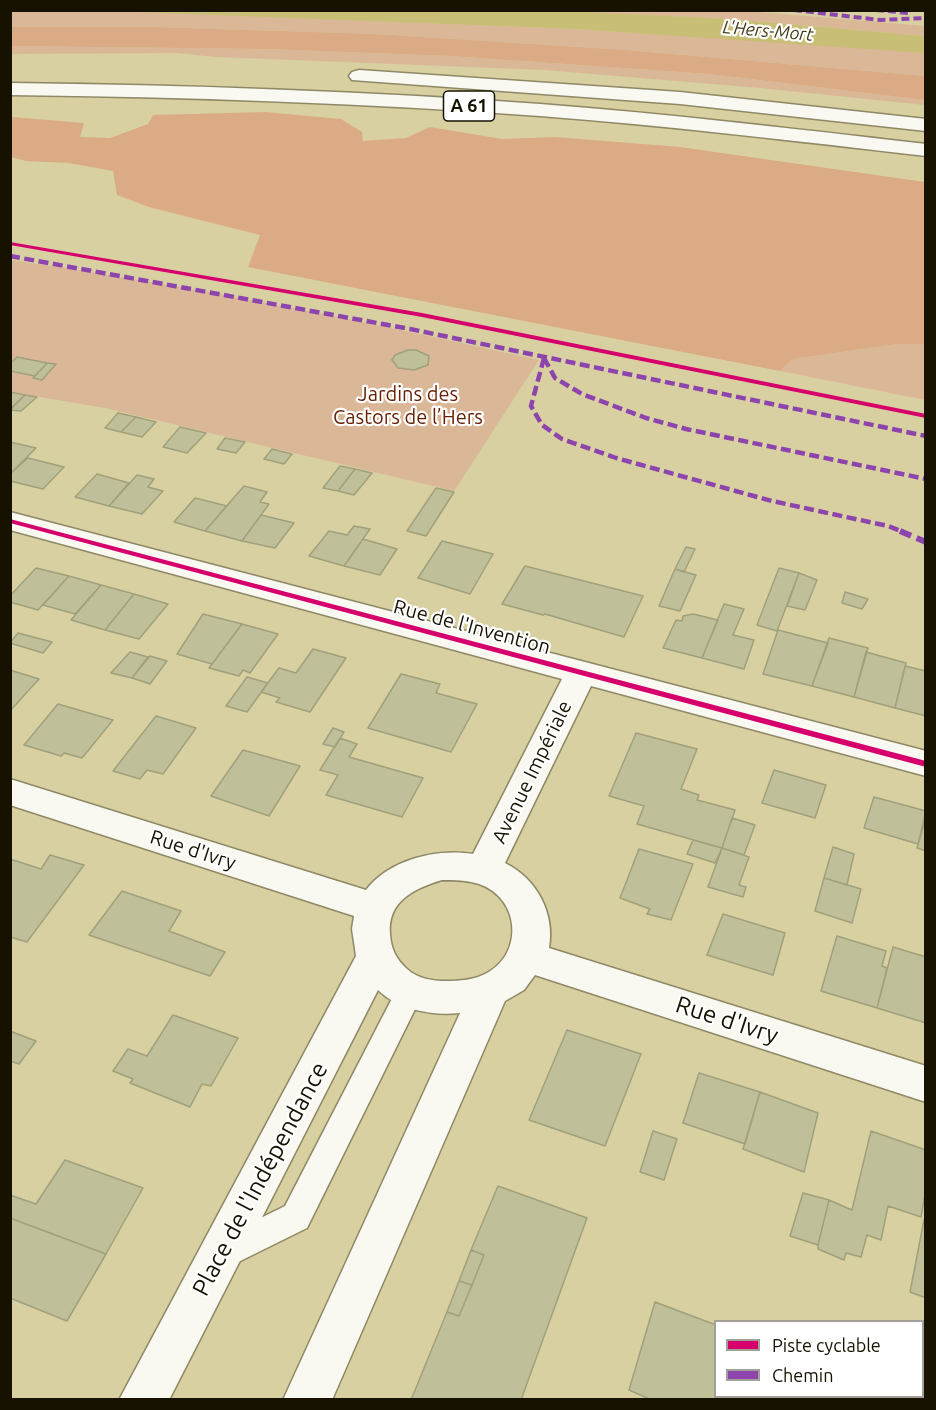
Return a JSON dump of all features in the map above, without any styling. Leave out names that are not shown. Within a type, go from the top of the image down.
[{"type":"main road","name":"A 61","points":[[336,75],[556,88],[926,124]]},
{"type":"main road","name":"A 61","points":[[10,89],[190,92],[446,104],[677,123],[926,150]]},
{"type":"main road","points":[[798,110],[926,118]]},
{"type":"main road","points":[[843,141],[926,158]]},
{"type":"main road","name":"Rue de l'Invention","points":[[10,521],[926,764]]},
{"type":"main road","name":"Avenue Impériale","points":[[483,870],[581,674]]},
{"type":"main road","name":"Rue d'Ivry","points":[[10,792],[375,908]]},
{"type":"main road","points":[[442,866],[483,870],[496,876],[516,891],[529,911],[534,933],[528,957],[513,976],[490,991],[450,999],[410,991],[389,977],[375,958],[369,933],[375,908],[391,887],[414,873],[442,866]]},
{"type":"main road","name":"Rue d'Ivry","points":[[528,957],[926,1084]]},
{"type":"main road","name":"Place de l'Indépendance","points":[[143,1400],[222,1254],[375,958]]},
{"type":"main road","points":[[307,1400],[490,991]]},
{"type":"lane","points":[[222,1254],[296,1217],[410,991]]},
{"type":"green space","points":[[110,10],[575,29],[890,49],[925,53],[925,76],[626,50],[376,34],[153,27],[11,27],[11,11]]},
{"type":"green space","points":[[547,11],[748,11],[925,26],[925,36],[730,19]]},
{"type":"green space","points":[[11,46],[266,49],[450,56],[709,74],[925,100],[925,105],[545,70],[216,57],[176,53],[11,54]]},
{"type":"green space","name":"Jardins des Castors de l’Hers","points":[[11,260],[276,305],[539,360],[454,491],[105,408],[11,392]]},
{"type":"green space","points":[[897,344],[925,344],[925,400],[780,371],[793,359]]},
{"type":"shaded area","points":[[11,27],[153,27],[376,34],[626,50],[925,76],[925,100],[709,74],[450,56],[266,49],[11,46]]},
{"type":"shaded area","points":[[265,112],[341,119],[362,132],[363,141],[406,138],[430,127],[502,139],[555,137],[680,147],[925,182],[925,344],[897,344],[793,359],[780,371],[248,267],[260,235],[149,207],[117,195],[113,171],[69,163],[26,161],[11,157],[12,117],[84,123],[80,137],[110,138],[148,124],[153,115]]},
{"type":"water","name":"L'Hers-Mort","points":[[547,10],[730,19],[925,36],[925,53],[575,29],[110,11]]},
{"type":"building","points":[[408,350],[416,350],[429,356],[428,365],[414,370],[398,368],[392,360],[395,355]]},
{"type":"building","points":[[17,357],[47,363],[35,376],[10,371],[10,364]]},
{"type":"building","points":[[47,363],[56,364],[42,380],[33,378]]},
{"type":"building","points":[[10,392],[25,395],[10,409]]},
{"type":"building","points":[[25,395],[37,397],[21,411],[10,410]]},
{"type":"building","points":[[118,413],[136,417],[121,432],[105,428]]},
{"type":"building","points":[[136,417],[156,422],[142,437],[121,432]]},
{"type":"building","points":[[180,427],[206,433],[187,453],[163,447]]},
{"type":"building","points":[[225,438],[245,442],[236,453],[217,449]]},
{"type":"building","points":[[10,442],[36,448],[10,474]]},
{"type":"building","points":[[272,449],[292,454],[284,464],[264,459]]},
{"type":"building","points":[[28,458],[64,467],[43,489],[10,481],[10,474]]},
{"type":"building","points":[[340,466],[355,469],[338,491],[323,488]]},
{"type":"building","points":[[355,469],[372,473],[354,495],[338,491]]},
{"type":"building","points":[[97,474],[129,483],[109,506],[75,497]]},
{"type":"building","points":[[137,475],[154,479],[148,487],[163,491],[142,514],[109,506]]},
{"type":"building","points":[[244,486],[267,492],[260,502],[269,504],[242,541],[205,531]]},
{"type":"building","points":[[436,488],[454,492],[426,536],[407,531]]},
{"type":"building","points":[[195,498],[227,506],[205,531],[174,522]]},
{"type":"building","points":[[261,515],[294,523],[275,548],[242,541]]},
{"type":"building","points":[[354,526],[370,529],[344,566],[309,556],[329,531],[347,535]]},
{"type":"building","points":[[363,539],[397,549],[380,575],[344,566]]},
{"type":"building","points":[[442,541],[493,554],[470,594],[418,578]]},
{"type":"building","points":[[686,547],[695,549],[684,572],[675,569]]},
{"type":"building","points":[[525,566],[643,596],[624,637],[502,604]]},
{"type":"building","points":[[36,568],[69,576],[38,610],[10,602],[10,596]]},
{"type":"building","points":[[779,568],[799,573],[777,631],[757,625]]},
{"type":"building","points":[[675,569],[696,575],[680,611],[659,606]]},
{"type":"building","points":[[799,573],[817,580],[805,610],[787,606]]},
{"type":"building","points":[[69,576],[101,585],[75,614],[43,605]]},
{"type":"building","points":[[101,585],[134,594],[105,630],[71,620]]},
{"type":"building","points":[[845,592],[868,599],[862,609],[842,603]]},
{"type":"building","points":[[134,594],[168,604],[139,639],[105,630]]},
{"type":"building","points":[[724,604],[744,609],[733,635],[754,640],[744,669],[702,658]]},
{"type":"building","points":[[203,614],[242,624],[212,664],[177,654]]},
{"type":"building","points":[[693,614],[718,620],[702,658],[663,648],[676,620],[682,621],[683,616]]},
{"type":"building","points":[[242,624],[278,634],[250,673],[243,670],[239,676],[209,668]]},
{"type":"building","points":[[778,630],[828,643],[812,686],[763,674]]},
{"type":"building","points":[[18,633],[52,642],[43,653],[10,643]]},
{"type":"building","points":[[829,638],[868,648],[854,697],[812,686]]},
{"type":"building","points":[[313,649],[346,658],[310,712],[276,702],[280,698],[261,692],[279,668],[296,673]]},
{"type":"building","points":[[130,652],[148,657],[132,678],[111,673]]},
{"type":"building","points":[[866,652],[906,663],[895,708],[854,697]]},
{"type":"building","points":[[150,656],[167,661],[150,684],[132,678]]},
{"type":"building","points":[[905,666],[926,671],[926,716],[895,708]]},
{"type":"building","points":[[10,670],[39,679],[10,711]]},
{"type":"building","points":[[401,674],[440,684],[436,693],[477,704],[451,752],[368,728]]},
{"type":"building","points":[[247,677],[268,683],[247,712],[226,706]]},
{"type":"building","points":[[58,704],[113,720],[82,758],[64,753],[61,756],[24,745]]},
{"type":"building","points":[[156,716],[196,728],[163,774],[147,770],[140,779],[113,771]]},
{"type":"building","points":[[333,728],[344,732],[335,747],[323,744]]},
{"type":"building","points":[[636,733],[697,749],[681,789],[699,795],[697,800],[735,810],[722,848],[637,824],[644,806],[609,796]]},
{"type":"building","points":[[340,738],[357,744],[349,757],[423,778],[402,817],[326,795],[338,775],[320,770]]},
{"type":"building","points":[[243,750],[300,766],[269,816],[211,796]]},
{"type":"building","points":[[774,770],[826,785],[815,818],[762,803]]},
{"type":"building","points":[[874,797],[926,811],[918,844],[864,828]]},
{"type":"building","points":[[926,817],[926,851],[917,848]]},
{"type":"building","points":[[732,818],[755,825],[744,855],[722,848]]},
{"type":"building","points":[[693,840],[722,848],[715,863],[687,854]]},
{"type":"building","points":[[833,847],[854,854],[847,885],[824,878]]},
{"type":"building","points":[[722,848],[749,857],[739,885],[746,887],[743,897],[708,887]]},
{"type":"building","points":[[639,849],[693,864],[671,920],[647,914],[650,909],[620,898]]},
{"type":"building","points":[[50,855],[84,865],[27,942],[10,937],[10,859],[41,869]]},
{"type":"building","points":[[824,878],[861,889],[852,923],[815,911]]},
{"type":"building","points":[[122,891],[181,911],[169,931],[225,952],[210,976],[89,935]]},
{"type":"building","points":[[723,914],[785,933],[773,975],[707,955]]},
{"type":"building","points":[[837,936],[886,951],[882,966],[887,968],[877,1008],[821,991]]},
{"type":"building","points":[[893,947],[926,957],[926,1023],[877,1008]]},
{"type":"building","points":[[173,1015],[238,1038],[211,1086],[202,1084],[190,1107],[130,1083],[133,1079],[113,1071],[128,1049],[147,1056]]},
{"type":"building","points":[[567,1030],[641,1054],[605,1146],[529,1120]]},
{"type":"building","points":[[10,1031],[36,1041],[19,1064],[10,1061]]},
{"type":"building","points":[[699,1073],[760,1092],[745,1144],[683,1123]]},
{"type":"building","points":[[760,1092],[818,1113],[804,1172],[743,1149]]},
{"type":"building","points":[[653,1131],[677,1139],[664,1180],[640,1172]]},
{"type":"building","points":[[871,1131],[926,1150],[926,1189],[921,1217],[888,1206],[881,1240],[867,1235],[861,1257],[846,1253],[844,1260],[818,1249],[818,1245],[829,1200],[852,1210]]},
{"type":"building","points":[[65,1160],[143,1188],[106,1254],[10,1218],[10,1195],[36,1204]]},
{"type":"building","points":[[498,1186],[587,1218],[521,1400],[411,1400],[447,1312],[459,1316],[472,1285],[484,1255],[471,1250]]},
{"type":"building","points":[[803,1193],[829,1200],[818,1245],[790,1236]]},
{"type":"building","points":[[10,1218],[106,1254],[67,1321],[10,1298]]},
{"type":"building","points":[[924,1220],[926,1221],[926,1298],[910,1292]]},
{"type":"building","points":[[471,1250],[484,1255],[472,1285],[459,1281]]},
{"type":"building","points":[[459,1281],[472,1285],[459,1316],[447,1312]]},
{"type":"building","points":[[655,1302],[714,1324],[714,1398],[844,1398],[844,1400],[652,1400],[629,1390]]},
{"type":"marked path","points":[[794,10],[880,20],[926,18]]},
{"type":"marked path","points":[[876,10],[908,13]]},
{"type":"marked path","points":[[10,256],[410,329],[926,436]]},
{"type":"marked path","points":[[544,358],[531,406],[542,425],[562,439],[616,458],[772,501],[888,526],[926,542]]},
{"type":"marked path","points":[[544,358],[555,378],[582,394],[646,418],[686,429],[926,479]]},
{"type":"cycle path","points":[[10,243],[422,315],[926,416]]},
{"type":"cycle path","points":[[10,521],[926,764]]}]
